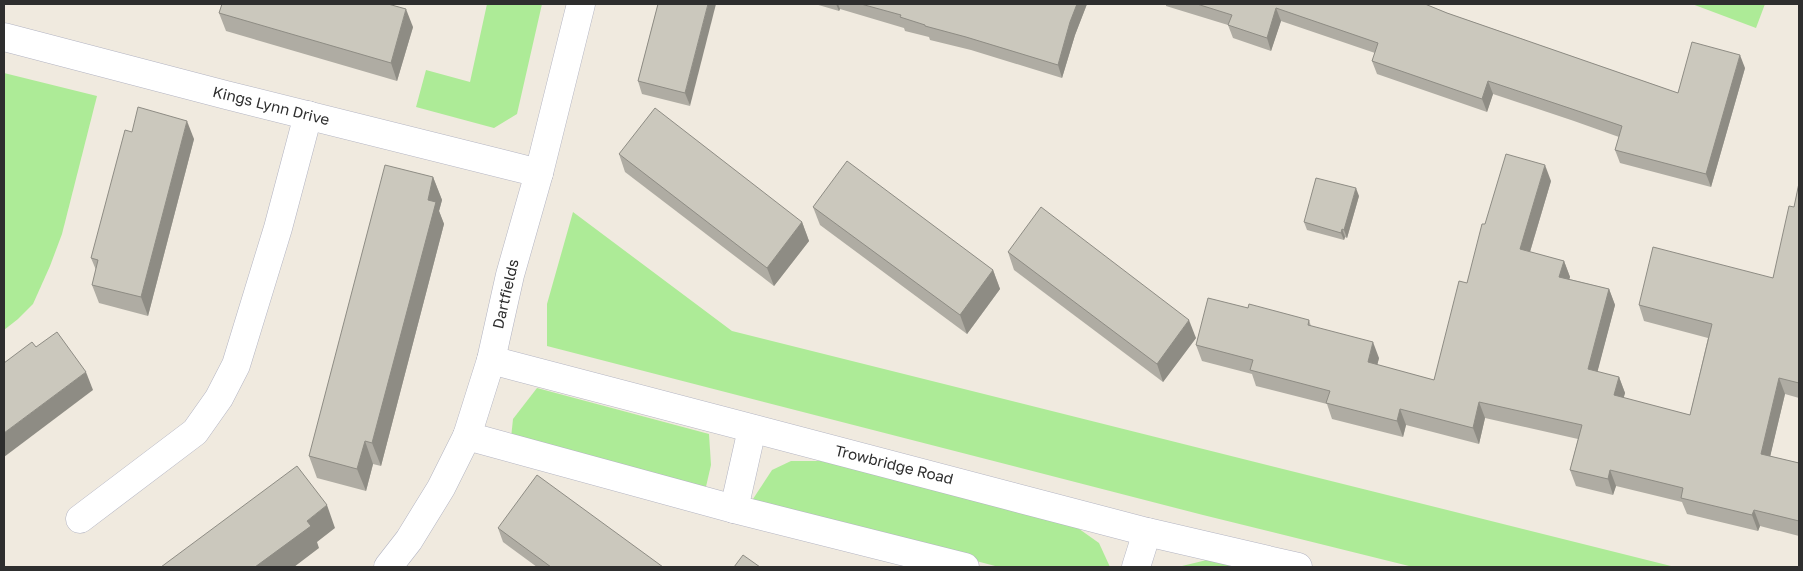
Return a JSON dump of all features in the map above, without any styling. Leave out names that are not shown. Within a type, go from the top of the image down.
[{"type":"street","name":"Dartfields","points":[[388,567],[408,540],[441,488],[468,436],[491,360],[510,275],[539,173],[581,4]]},
{"type":"street","name":"Kings Lynn Drive","points":[[4,37],[539,173]]},
{"type":"street","points":[[80,519],[195,432],[220,398],[239,356],[278,228],[308,115]]},
{"type":"street","name":"Trowbridge Road","points":[[491,360],[1147,532],[1298,567]]},
{"type":"street","points":[[734,509],[752,429]]},
{"type":"street","points":[[468,436],[734,509],[965,567]]},
{"type":"street","points":[[1136,567],[1147,532]]},
{"type":"green space","points":[[487,4],[542,4],[517,114],[494,128],[416,107],[426,70],[470,82]]},
{"type":"green space","points":[[1692,4],[1765,4],[1756,28]]},
{"type":"green space","points":[[4,73],[97,96],[62,234],[50,266],[33,304],[4,330]]},
{"type":"green space","points":[[573,212],[732,331],[1675,567],[1413,567],[1203,515],[547,346],[547,304]]},
{"type":"green space","points":[[537,388],[709,434],[711,465],[705,491],[511,438],[513,419]]},
{"type":"green space","points":[[791,461],[821,461],[1075,526],[1099,543],[1110,567],[999,567],[751,502],[772,470]]},
{"type":"green space","points":[[1215,558],[1244,567],[1181,567],[1182,566]]},
{"type":"building","points":[[222,4],[388,4],[406,9],[391,63],[219,13]]},
{"type":"building","points":[[658,4],[708,4],[685,93],[638,81]]},
{"type":"building","points":[[861,4],[1077,4],[1058,65],[925,26],[900,17],[901,15]]},
{"type":"building","points":[[1197,4],[1425,4],[1678,93],[1692,42],[1740,55],[1706,174],[1615,150],[1622,126],[1569,108],[1488,81],[1482,99],[1372,61],[1378,43],[1276,8],[1267,38],[1228,25],[1232,15]]},
{"type":"building","points":[[138,107],[187,121],[141,297],[92,285],[98,260],[91,258],[125,130],[132,132]]},
{"type":"building","points":[[655,108],[802,222],[767,268],[619,154]]},
{"type":"building","points":[[1506,154],[1545,165],[1520,249],[1564,261],[1559,277],[1609,289],[1588,369],[1619,377],[1614,395],[1690,415],[1712,324],[1639,305],[1653,247],[1773,278],[1789,206],[1794,207],[1799,183],[1799,383],[1779,378],[1761,454],[1799,463],[1799,521],[1754,510],[1752,515],[1681,498],[1683,488],[1610,470],[1608,479],[1570,470],[1582,425],[1479,402],[1473,428],[1400,409],[1397,421],[1326,403],[1330,391],[1250,370],[1253,360],[1196,345],[1208,298],[1248,308],[1249,304],[1309,320],[1308,325],[1373,342],[1368,362],[1434,380],[1459,281],[1467,283],[1482,224],[1485,224]]},
{"type":"building","points":[[847,161],[993,270],[960,315],[813,207]]},
{"type":"building","points":[[385,165],[433,177],[428,200],[436,202],[372,443],[365,441],[357,469],[309,456]]},
{"type":"building","points":[[1316,178],[1356,188],[1344,230],[1342,229],[1341,233],[1304,222]]},
{"type":"building","points":[[1041,207],[1189,320],[1157,364],[1008,252]]},
{"type":"building","points":[[57,332],[86,372],[4,433],[4,363],[32,342],[36,347]]},
{"type":"building","points":[[297,466],[327,505],[307,521],[311,526],[255,567],[161,567]]},
{"type":"building","points":[[537,475],[663,567],[551,567],[498,528]]},
{"type":"building","points":[[743,555],[760,567],[734,567]]}]
